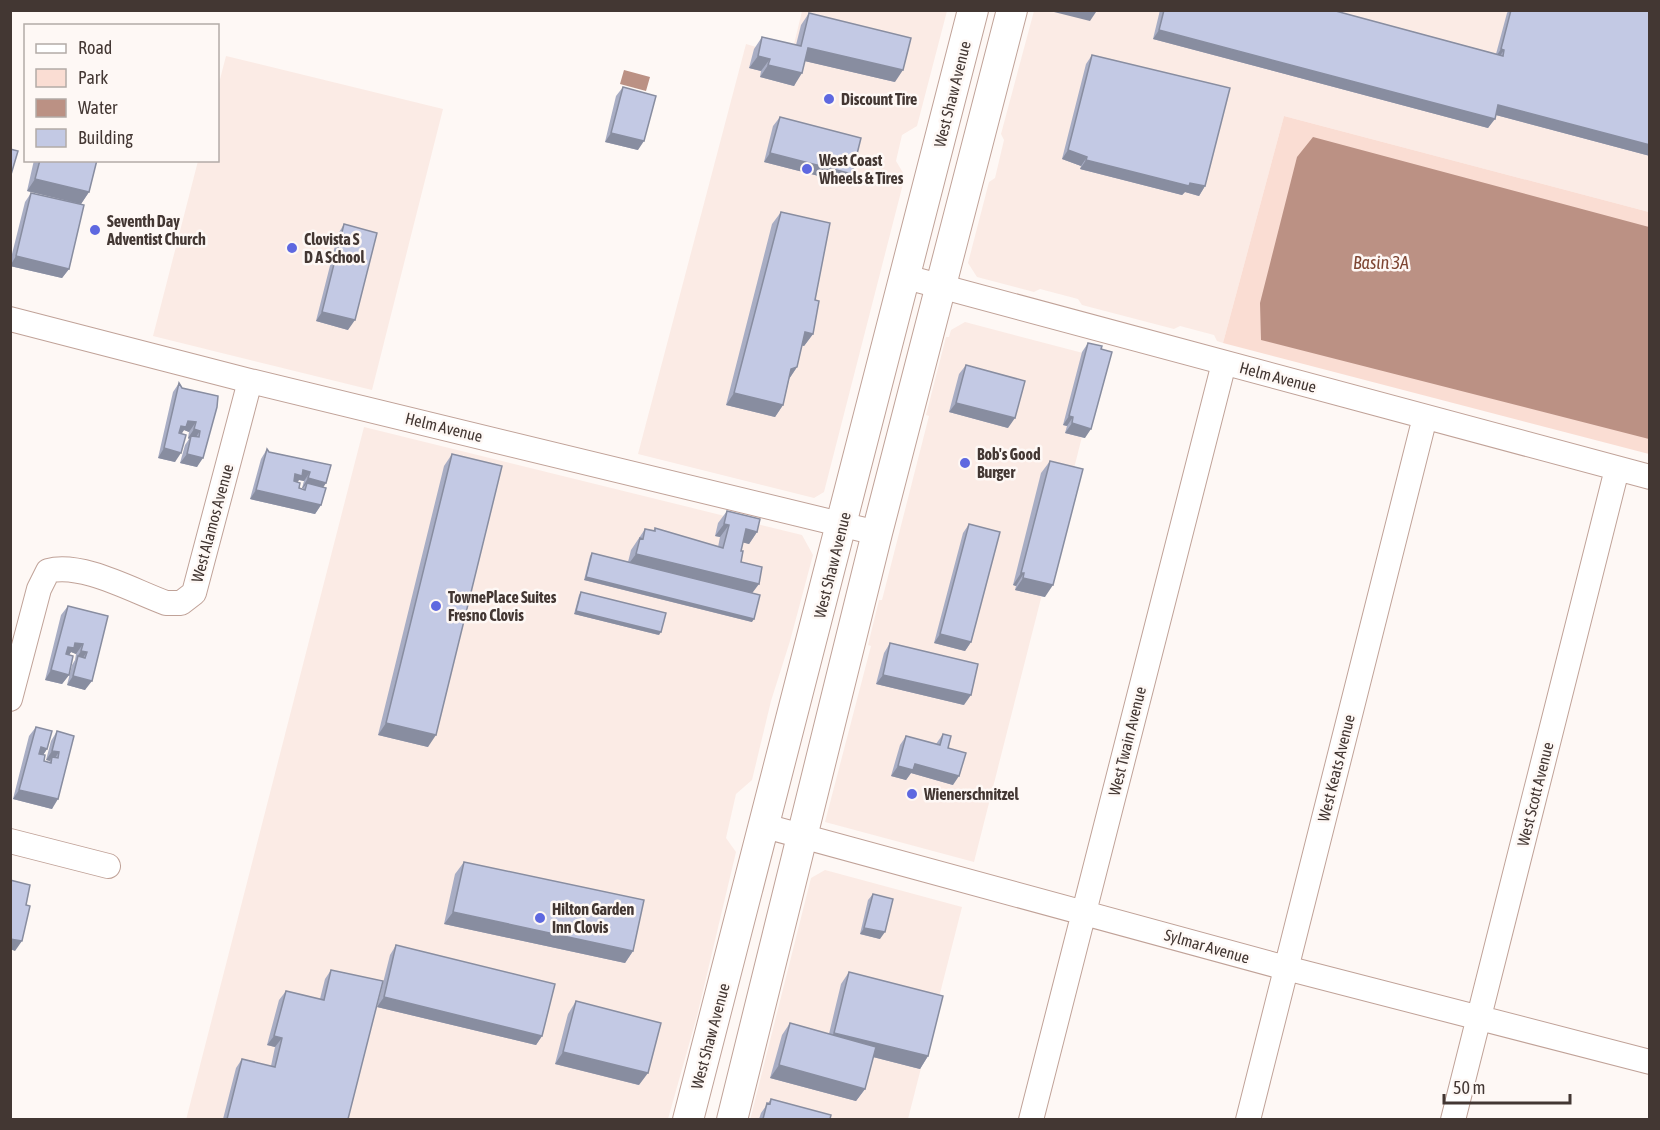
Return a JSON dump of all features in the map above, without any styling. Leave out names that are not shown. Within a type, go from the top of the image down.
[{"type":"main road","name":"West Shaw Avenue","points":[[688,1119],[906,278],[973,10]]},
{"type":"main road","points":[[732,1119],[877,533],[1012,10]]},
{"type":"street","name":"Helm Avenue","points":[[906,278],[1650,477]]},
{"type":"street","name":"Helm Avenue","points":[[10,319],[249,381],[877,533]]},
{"type":"street","name":"West Twain Avenue","points":[[1031,1119],[1224,363]]},
{"type":"street","name":"West Alamos Avenue","points":[[10,699],[39,589],[48,571],[62,567],[78,570],[166,603],[181,603],[194,593],[249,381]]},
{"type":"street","name":"West Keats Avenue","points":[[1248,1119],[1425,417]]},
{"type":"street","name":"West Scott Avenue","points":[[1453,1119],[1617,469]]},
{"type":"street","name":"Sylmar Avenue","points":[[765,826],[1286,968],[1650,1062]]},
{"type":"street","points":[[10,841],[108,866]]},
{"type":"shaded area","points":[[802,11],[947,11],[917,126],[902,135],[896,161],[905,176],[824,492],[814,498],[638,454],[746,44],[791,57]]},
{"type":"shaded area","points":[[1034,11],[1649,11],[1649,212],[1284,116],[1223,343],[1217,341],[1214,335],[1180,326],[1174,329],[1082,305],[1078,299],[1040,289],[1034,292],[977,277],[968,263],[989,182],[995,178],[1004,140],[1001,134]]},
{"type":"shaded area","name":"Clovista S D A School","points":[[226,56],[443,109],[372,390],[153,336],[198,162],[219,162],[219,83]]},
{"type":"shaded area","points":[[965,322],[1102,358],[974,862],[825,822],[871,646],[868,645],[879,600],[882,600],[929,416],[926,415],[946,337],[949,337],[951,330]]},
{"type":"shaded area","points":[[364,427],[802,535],[813,555],[771,701],[752,780],[736,794],[726,838],[736,852],[697,1016],[668,1119],[186,1120]]},
{"type":"shaded area","points":[[825,870],[962,907],[908,1119],[750,1120],[811,878]]},
{"type":"green space","name":"Basin 3A","points":[[1284,116],[1649,212],[1649,454],[1223,343]]},
{"type":"water","points":[[624,70],[650,77],[646,91],[620,84]]},
{"type":"water","name":"Basin 3A","points":[[1313,137],[1649,227],[1649,439],[1261,340],[1260,303],[1297,157]]},
{"type":"building","points":[[1164,10],[1332,10],[1503,56],[1504,50],[1501,49],[1511,10],[1650,10],[1650,145],[1498,105],[1495,119],[1159,30]]},
{"type":"building","points":[[809,13],[911,38],[903,70],[808,48],[802,73],[768,65],[770,59],[758,56],[762,37],[801,46]]},
{"type":"building","points":[[1092,55],[1230,88],[1205,186],[1190,183],[1189,186],[1086,160],[1087,157],[1068,150]]},
{"type":"building","points":[[623,87],[656,96],[644,141],[611,133]]},
{"type":"building","points":[[780,117],[861,138],[852,174],[770,153]]},
{"type":"building","points":[[10,149],[18,151],[10,178]]},
{"type":"building","points":[[39,162],[96,162],[89,192],[35,179]]},
{"type":"building","points":[[31,193],[84,205],[69,269],[16,256]]},
{"type":"building","points":[[781,212],[830,223],[815,300],[819,301],[813,334],[805,332],[797,367],[791,369],[783,405],[734,393]]},
{"type":"building","points":[[344,224],[377,233],[355,320],[322,312]]},
{"type":"building","points":[[1088,343],[1102,346],[1101,349],[1112,352],[1091,429],[1072,423],[1073,417],[1069,416]]},
{"type":"building","points":[[966,365],[1025,381],[1015,418],[956,403]]},
{"type":"building","points":[[179,383],[182,388],[218,396],[203,458],[187,454],[191,436],[199,437],[200,431],[194,429],[196,422],[188,421],[186,427],[181,426],[179,433],[186,435],[181,453],[164,448]]},
{"type":"building","points":[[267,449],[269,452],[331,465],[326,483],[308,478],[310,472],[303,470],[302,476],[295,474],[294,481],[300,483],[299,488],[305,490],[307,483],[326,488],[321,505],[256,490]]},
{"type":"building","name":"TownePlace Suites Fresno Clovis","points":[[452,454],[502,466],[436,735],[386,723]]},
{"type":"building","points":[[1050,461],[1083,469],[1053,585],[1023,578],[1024,573],[1021,573]]},
{"type":"building","points":[[727,511],[760,519],[757,532],[746,529],[741,551],[743,551],[741,562],[762,567],[759,584],[636,554],[645,529],[655,531],[655,528],[723,548],[729,525],[724,524]]},
{"type":"building","points":[[969,524],[1000,532],[971,642],[940,634]]},
{"type":"building","points":[[592,553],[760,595],[754,619],[586,577]]},
{"type":"building","points":[[581,592],[666,613],[661,632],[576,611]]},
{"type":"building","points":[[68,606],[108,616],[92,681],[73,676],[78,656],[85,658],[87,652],[81,651],[83,644],[75,643],[74,648],[68,647],[66,654],[73,656],[69,675],[51,670]]},
{"type":"building","points":[[890,643],[978,664],[971,695],[883,675]]},
{"type":"building","points":[[36,727],[52,731],[47,749],[41,747],[39,754],[45,755],[44,761],[51,763],[52,757],[58,758],[59,752],[52,751],[57,731],[74,736],[58,799],[19,790]]},
{"type":"building","points":[[943,734],[951,736],[948,748],[966,753],[959,776],[915,764],[913,770],[898,766],[906,736],[940,745]]},
{"type":"building","name":"Hilton Garden Inn Clovis","points":[[464,862],[644,900],[633,951],[453,912]]},
{"type":"building","points":[[10,880],[30,885],[26,905],[30,906],[22,941],[10,939]]},
{"type":"building","points":[[873,894],[893,899],[885,932],[864,928]]},
{"type":"building","points":[[396,945],[555,984],[542,1036],[384,997]]},
{"type":"building","points":[[331,970],[383,981],[348,1119],[227,1119],[242,1059],[275,1067],[282,1038],[274,1036],[286,991],[324,1000]]},
{"type":"building","points":[[849,972],[943,996],[928,1056],[834,1033]]},
{"type":"building","points":[[576,1001],[661,1023],[648,1073],[563,1052]]},
{"type":"building","points":[[790,1023],[876,1047],[865,1089],[779,1065]]},
{"type":"building","points":[[771,1099],[831,1115],[830,1119],[763,1119],[767,1103],[770,1104]]},
{"type":"place","name":"Discount Tire","points":[[829,99]]},
{"type":"place","name":"West Coast Wheels & Tires","points":[[807,169]]},
{"type":"place","name":"Seventh Day Adventist Church","points":[[95,230]]},
{"type":"place","name":"Clovista S D A School","points":[[292,248]]},
{"type":"place","name":"Bob's Good Burger","points":[[965,463]]},
{"type":"place","name":"TownePlace Suites Fresno Clovis","points":[[436,606]]},
{"type":"place","name":"Wienerschnitzel","points":[[912,794]]},
{"type":"place","name":"Hilton Garden Inn Clovis","points":[[540,918]]}]
